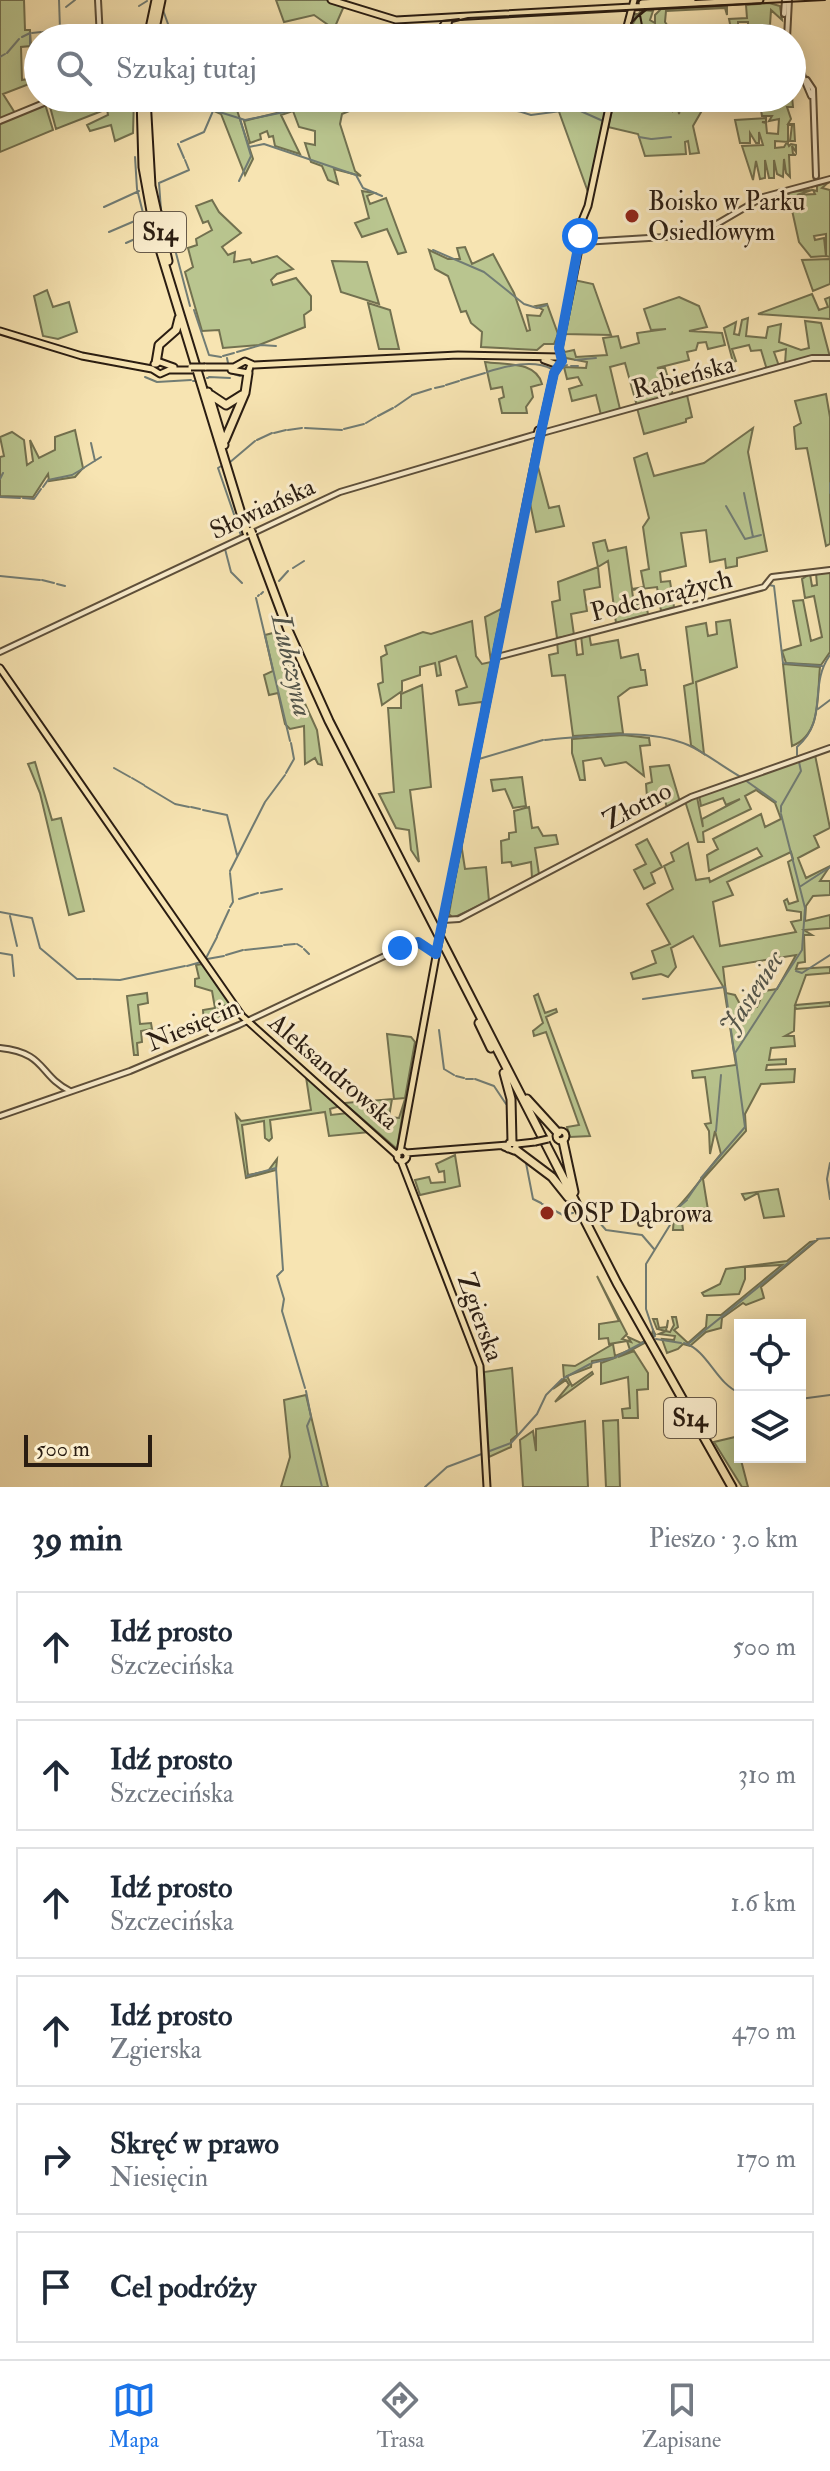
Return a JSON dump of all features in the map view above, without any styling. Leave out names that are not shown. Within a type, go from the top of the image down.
[{"type":"highway","points":[[153,24],[159,0]]},
{"type":"highway","name":"S14","points":[[144,112],[144,148],[151,215],[178,311],[282,627],[316,706],[568,1197],[644,1338]]},
{"type":"highway","name":"S14","points":[[144,148],[162,238],[227,463]]},
{"type":"highway","points":[[160,366],[159,345],[178,326],[178,311]]},
{"type":"highway","points":[[160,366],[160,350],[169,340],[181,340],[191,351]]},
{"type":"highway","points":[[207,389],[218,403],[234,403],[243,394],[245,369]]},
{"type":"highway","points":[[226,451],[226,433],[244,397],[245,369]]},
{"type":"highway","name":"S14","points":[[249,534],[329,721],[649,1348],[729,1487]]},
{"type":"highway","points":[[504,1073],[511,1099],[513,1146],[552,1177],[568,1197]]},
{"type":"highway","points":[[514,1082],[555,1137],[578,1206]]},
{"type":"main road","points":[[331,0],[394,20],[594,9],[632,3],[692,0]]},
{"type":"main road","points":[[632,3],[760,0]]},
{"type":"main road","points":[[627,24],[632,3]]},
{"type":"main road","points":[[582,240],[608,112]]},
{"type":"main road","name":"Zgierska","points":[[487,1487],[480,1366],[404,1168],[405,1114],[540,433],[582,240]]},
{"type":"main road","points":[[0,331],[112,362],[191,368],[245,369],[458,355],[555,360]]},
{"type":"main road","name":"Aleksandrowska","points":[[0,666],[246,1020],[402,1155]]},
{"type":"main road","points":[[402,1155],[513,1146],[555,1137]]},
{"type":"street","points":[[98,0],[99,24]]},
{"type":"street","points":[[786,24],[787,0]]},
{"type":"street","points":[[806,78],[812,100],[814,178]]},
{"type":"street","points":[[0,121],[24,111]]},
{"type":"street","points":[[582,240],[699,234],[761,198],[814,178],[829,179]]},
{"type":"street","name":"Rąbieńska","points":[[540,433],[812,358],[830,358]]},
{"type":"street","name":"Słowiańska","points":[[0,653],[340,492],[540,433]]},
{"type":"street","name":"Podchorążych","points":[[497,657],[764,587],[772,577],[830,570]]},
{"type":"street","name":"Złotno","points":[[443,920],[457,920],[470,914],[691,797],[830,748]]},
{"type":"street","name":"Niesięcin","points":[[0,1116],[130,1071],[412,943],[422,944],[437,953]]},
{"type":"street","points":[[0,1048],[33,1057],[70,1091]]},
{"type":"street","points":[[640,1214],[641,1223]]},
{"type":"green space","points":[[0,0],[24,0],[24,47],[21,47],[24,86],[3,94],[15,113],[0,119]]},
{"type":"green space","points":[[276,0],[329,0],[344,6],[336,24],[327,24],[314,15],[284,22]]},
{"type":"green space","points":[[769,3],[780,6],[782,20],[771,10],[770,24],[730,24],[729,19],[747,18],[746,5]]},
{"type":"green space","points":[[727,6],[727,15],[725,8],[666,11],[666,24],[633,24],[641,10],[653,11],[650,20],[655,23],[655,15],[661,9]]},
{"type":"green space","points":[[26,112],[47,112],[53,130],[0,152],[0,123]]},
{"type":"green space","points":[[51,112],[99,112],[56,129]]},
{"type":"green space","points":[[108,112],[134,112],[133,133],[115,141],[111,125],[90,131],[87,125],[108,115]]},
{"type":"green space","points":[[216,112],[238,112],[253,159],[245,175],[221,114]]},
{"type":"green space","points":[[290,112],[281,115],[300,154],[275,146],[273,136],[269,137],[267,131],[260,134],[261,139],[250,143],[244,121]]},
{"type":"green space","points":[[293,112],[347,112],[342,114],[340,124],[355,171],[361,176],[334,169],[338,184],[328,180],[322,166],[311,162],[305,143],[315,145],[315,131],[299,127]]},
{"type":"green space","points":[[559,112],[606,112],[588,192]]},
{"type":"green space","points":[[612,112],[701,112],[693,126],[699,153],[690,154],[688,141],[685,142],[686,154],[645,156],[638,134],[608,127]]},
{"type":"green space","points":[[761,112],[789,112],[791,119],[788,124],[794,124],[795,141],[790,141],[792,125],[788,125],[788,142],[775,141],[775,148],[784,147],[787,142],[789,146],[796,145],[796,152],[792,146],[796,155],[789,155],[790,177],[786,173],[784,159],[783,177],[777,174],[774,160],[774,178],[769,178],[765,160],[765,178],[760,179],[756,161],[753,180],[742,146],[763,145],[759,132],[759,143],[750,133],[750,143],[740,143],[735,120],[766,118],[766,122],[762,122],[766,123],[767,133],[778,134],[779,119],[769,121],[772,116],[762,116]]},
{"type":"green space","points":[[830,181],[822,188],[830,190],[830,257],[811,257],[799,242],[788,192],[812,190],[797,195],[815,194],[813,190],[817,191],[817,186],[814,185]],"holes":[[[826,234],[826,256],[824,238],[815,240],[814,236]]]},
{"type":"green space","points":[[362,191],[374,193],[367,196],[370,204],[386,198],[406,252],[398,254],[387,229],[362,237],[355,223],[369,218]]},
{"type":"green space","points":[[212,200],[219,212],[241,233],[222,247],[228,255],[235,252],[234,262],[250,259],[252,263],[277,256],[293,269],[277,274],[271,280],[273,285],[296,278],[311,296],[311,310],[304,315],[305,327],[259,345],[223,348],[219,330],[202,331],[185,272],[193,267],[188,248],[197,245],[196,239],[212,230],[208,221],[203,223],[196,206]]},
{"type":"green space","points":[[465,247],[472,264],[493,254],[514,293],[527,331],[530,330],[527,315],[540,316],[543,310],[536,306],[547,304],[558,334],[554,344],[544,344],[537,350],[481,347],[482,332],[471,323],[466,311],[461,312],[448,276],[435,269],[429,250],[448,259],[460,259],[457,248]]},
{"type":"green space","points":[[830,259],[830,284],[813,291],[802,260]]},
{"type":"green space","points":[[332,261],[367,262],[379,304],[341,292]]},
{"type":"green space","points":[[574,280],[593,284],[611,335],[564,334]]},
{"type":"green space","points":[[47,290],[53,307],[69,302],[77,332],[58,339],[43,336],[34,296]]},
{"type":"green space","points":[[812,294],[819,310],[828,307],[825,299],[830,297],[830,319],[758,314]]},
{"type":"green space","points":[[679,297],[699,306],[707,327],[689,331],[722,333],[725,345],[708,349],[706,342],[698,343],[696,350],[687,352],[689,360],[657,368],[665,368],[673,395],[637,406],[625,363],[610,367],[620,409],[601,415],[596,395],[572,401],[569,389],[582,385],[578,377],[567,379],[564,367],[586,368],[587,362],[566,358],[562,348],[565,352],[574,350],[576,357],[607,355],[603,338],[618,336],[621,348],[639,343],[637,333],[666,329],[651,330],[644,309]]},
{"type":"green space","points":[[368,303],[390,310],[399,349],[379,349]]},
{"type":"green space","points":[[748,318],[746,336],[766,338],[768,327],[781,324],[779,342],[801,350],[809,348],[805,321],[821,323],[830,357],[817,356],[785,364],[786,349],[774,352],[779,366],[767,370],[761,350],[751,351],[749,345],[732,349],[736,361],[733,362],[724,328],[736,322],[734,334],[739,335],[742,320]]},
{"type":"green space","points":[[485,362],[527,368],[539,377],[542,384],[531,387],[533,397],[526,407],[527,413],[502,413],[499,399],[504,397],[502,387],[491,389]]},
{"type":"green space","points":[[826,394],[830,417],[830,544],[826,546],[807,448],[796,449],[794,427],[801,423],[795,401]]},
{"type":"green space","points":[[687,395],[692,417],[686,422],[644,434],[637,408]]},
{"type":"green space","points":[[753,428],[748,452],[767,551],[737,558],[737,566],[726,568],[725,559],[710,562],[706,530],[681,533],[686,566],[660,572],[661,582],[670,581],[674,607],[661,611],[657,587],[632,590],[634,605],[646,604],[648,614],[616,623],[608,561],[598,567],[593,543],[605,540],[608,551],[626,547],[632,589],[644,587],[641,571],[649,569],[643,527],[649,518],[634,458],[647,453],[654,476],[704,463]]},
{"type":"green space","points":[[75,430],[83,468],[75,477],[49,481],[48,474],[33,497],[0,496],[0,457],[4,456],[0,437],[12,432],[24,440],[27,465],[33,461],[30,440],[39,458],[55,450],[55,437]]},
{"type":"green space","points":[[537,463],[549,508],[559,506],[564,526],[536,532],[530,503]]},
{"type":"green space","points":[[598,567],[600,587],[584,590],[587,611],[571,614],[574,635],[557,638],[552,602],[560,600],[558,582]]},
{"type":"green space","points":[[830,571],[830,652],[821,665],[786,663],[782,651],[801,645],[793,601],[803,600],[811,641],[822,637],[814,596],[805,598],[802,579],[810,574],[812,586],[817,585],[816,573]]},
{"type":"green space","points":[[505,607],[481,717],[482,702],[459,705],[456,691],[467,687],[456,656],[439,662],[441,675],[437,676],[435,663],[420,667],[420,675],[402,681],[402,691],[382,705],[378,684],[383,682],[381,657],[387,654],[385,646],[423,632],[431,634],[472,621],[476,656],[482,664],[491,662],[485,617]]},
{"type":"green space","points":[[730,620],[737,667],[696,682],[704,754],[691,745],[684,686],[693,683],[686,627],[706,623],[708,636],[717,634],[716,622]]},
{"type":"green space","points":[[273,633],[317,730],[322,765],[315,758],[305,764],[304,726],[290,729],[285,724],[278,693],[269,695],[264,675],[273,671],[265,635]]},
{"type":"green space","points":[[589,633],[591,645],[618,640],[621,658],[638,654],[641,670],[645,670],[647,685],[630,688],[618,697],[623,733],[573,736],[565,675],[552,676],[549,655],[558,653],[557,641],[575,637],[577,655],[583,654],[581,635]]},
{"type":"green space","points":[[783,664],[820,667],[813,723],[802,741],[792,746]]},
{"type":"green space","points":[[422,685],[431,787],[410,790],[419,862],[411,850],[409,830],[396,828],[379,794],[394,792],[388,708],[401,708],[401,694]]},
{"type":"green space","points":[[623,735],[649,738],[650,745],[640,746],[644,776],[626,762],[605,766],[601,758],[583,761],[585,780],[580,780],[572,753],[572,739]]},
{"type":"green space","points":[[815,755],[830,828],[814,836],[819,847],[798,858],[806,878],[830,866],[820,881],[830,881],[830,895],[813,896],[806,906],[805,921],[830,915],[830,928],[804,930],[812,935],[804,935],[805,962],[798,963],[796,969],[830,967],[830,973],[806,975],[795,1005],[830,1002],[830,1006],[796,1009],[795,1006],[794,1031],[785,1036],[794,1036],[795,1046],[771,1048],[769,1060],[786,1059],[786,1064],[767,1065],[766,1070],[795,1069],[794,1082],[761,1084],[745,1114],[746,1131],[703,1179],[708,1210],[681,1214],[683,1230],[673,1230],[674,1217],[680,1215],[671,1216],[672,1213],[721,1154],[715,1131],[710,1154],[709,1131],[705,1124],[711,1123],[705,1077],[693,1078],[692,1071],[736,1065],[724,988],[693,936],[671,948],[676,967],[668,977],[661,974],[633,979],[631,973],[656,963],[652,951],[670,944],[647,904],[673,889],[664,866],[674,861],[671,853],[688,843],[696,880],[709,878],[710,882],[762,856],[757,848],[709,871],[707,855],[718,849],[713,839],[761,814],[765,827],[781,819],[775,803],[756,790],[745,796],[751,809],[703,832],[704,842],[698,842],[685,801],[697,797],[703,827],[702,819],[740,799],[726,805],[723,798],[701,806],[699,795]],"holes":[[[791,852],[793,859],[788,862],[798,901],[789,904],[787,899],[784,901],[787,910],[801,912],[801,920],[791,922],[796,932],[720,946],[713,902],[733,895],[727,882]],[[796,955],[777,989],[764,991],[757,1007],[741,1006],[735,995],[726,993],[723,967]]]},
{"type":"green space","points":[[35,762],[52,820],[61,818],[84,911],[69,915],[40,793],[28,764]]},
{"type":"green space","points":[[669,765],[680,802],[667,809],[664,794],[647,797],[646,784],[652,782],[650,767]]},
{"type":"green space","points":[[522,777],[526,806],[513,808],[505,789],[493,791],[491,780]]},
{"type":"green space","points":[[529,807],[532,828],[538,827],[543,836],[556,835],[558,844],[535,848],[539,874],[532,878],[531,862],[512,866],[511,862],[502,863],[501,841],[509,839],[509,833],[516,832],[514,811]]},
{"type":"green space","points":[[647,839],[662,867],[651,873],[655,883],[644,889],[634,870],[646,864],[636,845]]},
{"type":"green space","points":[[461,843],[465,869],[486,867],[489,901],[453,918],[449,914]]},
{"type":"green space","points":[[202,964],[231,1004],[218,1007],[220,1021],[204,1023],[203,1010],[215,1008],[212,991],[195,986],[195,979],[199,978],[196,965]]},
{"type":"green space","points":[[147,993],[148,1003],[138,1005],[140,1024],[151,1023],[152,1029],[141,1031],[142,1042],[137,1043],[138,1055],[134,1055],[127,996]]},
{"type":"green space","points":[[538,994],[545,1013],[556,1009],[557,1012],[546,1017],[590,1136],[570,1137],[567,1127],[579,1125],[546,1032],[534,1036],[533,1031],[543,1023],[534,996]]},
{"type":"green space","points":[[387,1034],[411,1037],[415,1042],[405,1098],[394,1099]]},
{"type":"green space","points":[[306,1077],[340,1106],[330,1109],[331,1115],[348,1113],[370,1132],[329,1136],[325,1112],[270,1120],[272,1138],[269,1141],[265,1138],[264,1121],[242,1125],[248,1175],[268,1171],[277,1159],[276,1170],[246,1178],[236,1115],[241,1121],[311,1110]]},
{"type":"green space","points":[[392,1099],[389,1117],[399,1118],[405,1099],[397,1149],[344,1103]]},
{"type":"green space","points":[[455,1155],[460,1186],[420,1195],[415,1180],[429,1177],[431,1183],[445,1182],[444,1171],[439,1172],[436,1164]]},
{"type":"green space","points":[[778,1189],[784,1216],[764,1218],[758,1193],[745,1200],[742,1194]]},
{"type":"green space","points":[[816,1241],[761,1287],[764,1298],[746,1305],[743,1303],[722,1318],[721,1328],[706,1332],[690,1346],[683,1344],[667,1353],[662,1339],[674,1340],[675,1336],[659,1334],[670,1332],[674,1325],[672,1317],[676,1317],[678,1327],[674,1330],[688,1343],[706,1327],[707,1315],[721,1315],[782,1265],[745,1267],[745,1279],[739,1294],[704,1296],[702,1293],[720,1284],[726,1269],[787,1261],[810,1242]]},
{"type":"green space","points":[[597,1276],[627,1334],[622,1339],[631,1342],[628,1337],[641,1343],[651,1338],[653,1330],[655,1334],[652,1339],[618,1357],[634,1351],[648,1373],[648,1389],[637,1390],[638,1418],[623,1418],[622,1409],[630,1408],[628,1377],[601,1384],[601,1363],[617,1357],[592,1361],[591,1367],[567,1376],[572,1386],[593,1374],[555,1402],[569,1385],[566,1380],[553,1389],[564,1379],[563,1365],[575,1366],[613,1344],[615,1356],[630,1350],[627,1341],[609,1344],[608,1338],[599,1339],[599,1324],[619,1321]]},
{"type":"green space","points":[[653,1319],[657,1319],[659,1328],[667,1327],[666,1331],[657,1329]]},
{"type":"green space","points":[[512,1368],[517,1435],[511,1440],[511,1447],[489,1457],[484,1372]]},
{"type":"green space","points":[[306,1395],[328,1487],[281,1487],[290,1457],[284,1400]]},
{"type":"green space","points":[[618,1420],[620,1487],[606,1487],[603,1421]]},
{"type":"green space","points":[[585,1421],[588,1487],[523,1487],[520,1440],[533,1431],[536,1451],[536,1429]]},
{"type":"green space","points":[[734,1437],[734,1463],[742,1463],[748,1487],[742,1487],[714,1442]]},
{"type":"waterway","points":[[59,0],[60,24]]},
{"type":"waterway","points":[[66,7],[75,0]]},
{"type":"waterway","points":[[139,6],[147,1]]},
{"type":"waterway","points":[[163,10],[168,24]]},
{"type":"waterway","points":[[7,53],[19,39]]},
{"type":"waterway","points":[[0,57],[5,54]]},
{"type":"waterway","points":[[181,142],[204,132],[213,112]]},
{"type":"waterway","points":[[219,112],[245,120],[285,112]]},
{"type":"waterway","points":[[521,112],[531,115],[554,112]]},
{"type":"waterway","points":[[583,112],[603,121]]},
{"type":"waterway","points":[[239,181],[251,156],[240,119]]},
{"type":"waterway","points":[[639,137],[651,139]]},
{"type":"waterway","points":[[652,139],[671,137]]},
{"type":"waterway","points":[[178,144],[184,158]]},
{"type":"waterway","points":[[249,147],[264,144],[356,175],[363,188],[382,196]]},
{"type":"waterway","points":[[126,243],[146,234],[147,229],[137,189],[135,157]]},
{"type":"waterway","points":[[159,183],[189,170],[185,160]]},
{"type":"waterway","points":[[159,183],[161,210],[170,228]]},
{"type":"waterway","points":[[104,207],[139,191]]},
{"type":"waterway","points":[[109,232],[144,217]]},
{"type":"waterway","points":[[172,238],[190,306]]},
{"type":"waterway","points":[[433,250],[484,272],[524,304],[537,308],[547,305]]},
{"type":"waterway","points":[[194,310],[209,355],[221,357]]},
{"type":"waterway","points":[[237,352],[261,345],[276,346]]},
{"type":"waterway","points":[[223,356],[234,353]]},
{"type":"waterway","points":[[227,358],[228,363]]},
{"type":"waterway","name":"Lubczyna","points":[[575,360],[596,358]]},
{"type":"waterway","name":"Lubczyna","points":[[487,372],[528,364],[552,369]]},
{"type":"waterway","name":"Lubczyna","points":[[558,371],[567,365]]},
{"type":"waterway","points":[[571,366],[578,366]]},
{"type":"waterway","points":[[231,373],[240,376]]},
{"type":"waterway","name":"Lubczyna","points":[[461,380],[485,373]]},
{"type":"waterway","points":[[145,377],[157,382],[191,380]]},
{"type":"waterway","points":[[209,377],[230,378]]},
{"type":"waterway","name":"Lubczyna","points":[[446,385],[459,381]]},
{"type":"waterway","name":"Lubczyna","points":[[435,388],[444,386]]},
{"type":"waterway","name":"Lubczyna","points":[[412,395],[431,389]]},
{"type":"waterway","name":"Lubczyna","points":[[395,407],[411,396]]},
{"type":"waterway","name":"Lubczyna","points":[[378,416],[393,408]]},
{"type":"waterway","name":"Lubczyna","points":[[366,423],[376,417]]},
{"type":"waterway","name":"Lubczyna","points":[[344,429],[364,424]]},
{"type":"waterway","name":"Lubczyna","points":[[288,430],[302,428]]},
{"type":"waterway","name":"Lubczyna","points":[[305,428],[342,430]]},
{"type":"waterway","name":"Lubczyna","points":[[274,433],[286,430]]},
{"type":"waterway","name":"Lubczyna","points":[[257,440],[272,433]]},
{"type":"waterway","name":"Lubczyna","points":[[229,463],[255,441]]},
{"type":"waterway","points":[[91,443],[95,461]]},
{"type":"waterway","points":[[85,467],[101,457]]},
{"type":"waterway","name":"Lubczyna","points":[[223,465],[218,468],[237,523]]},
{"type":"waterway","points":[[43,487],[48,480],[72,475],[84,468]]},
{"type":"waterway","points":[[0,479],[3,473]]},
{"type":"waterway","name":"Jasieniec","points":[[830,483],[830,493]]},
{"type":"waterway","points":[[23,498],[34,499],[41,489]]},
{"type":"waterway","points":[[744,493],[753,537],[761,535]]},
{"type":"waterway","points":[[0,497],[20,498]]},
{"type":"waterway","points":[[726,506],[745,539],[753,537]]},
{"type":"waterway","name":"Lubczyna","points":[[238,526],[241,536]]},
{"type":"waterway","name":"Lubczyna","points":[[235,544],[239,542]]},
{"type":"waterway","name":"Lubczyna","points":[[225,549],[231,572],[242,583]]},
{"type":"waterway","name":"Lubczyna","points":[[293,568],[304,561]]},
{"type":"waterway","name":"Lubczyna","points":[[279,581],[288,571]]},
{"type":"waterway","points":[[0,576],[40,580]]},
{"type":"waterway","points":[[42,580],[54,583]]},
{"type":"waterway","points":[[57,584],[65,586]]},
{"type":"waterway","points":[[769,585],[774,586],[783,663],[822,666]]},
{"type":"waterway","name":"Lubczyna","points":[[256,598],[290,741]]},
{"type":"waterway","name":"Jasieniec","points":[[797,755],[797,747],[813,725],[820,678],[830,655]]},
{"type":"waterway","points":[[818,709],[830,700]]},
{"type":"waterway","points":[[545,740],[617,734],[672,739],[701,752],[741,777]]},
{"type":"waterway","points":[[479,759],[543,740]]},
{"type":"waterway","name":"Lubczyna","points":[[286,773],[294,759],[291,743]]},
{"type":"waterway","name":"Jasieniec","points":[[781,812],[781,806],[801,771],[799,762]]},
{"type":"waterway","points":[[114,768],[130,777]]},
{"type":"waterway","name":"Lubczyna","points":[[230,871],[265,802],[285,775]]},
{"type":"waterway","points":[[132,778],[144,785]]},
{"type":"waterway","points":[[745,780],[776,802]]},
{"type":"waterway","points":[[145,786],[175,804],[189,807]]},
{"type":"waterway","points":[[191,807],[200,809]]},
{"type":"waterway","points":[[203,810],[227,815],[237,855]]},
{"type":"waterway","name":"Jasieniec","points":[[701,1178],[745,1127],[735,1053],[802,950],[805,908],[781,814]]},
{"type":"waterway","points":[[801,886],[830,867]]},
{"type":"waterway","name":"Lubczyna","points":[[230,873],[233,902],[230,907]]},
{"type":"waterway","points":[[261,893],[282,889]]},
{"type":"waterway","points":[[239,899],[258,893]]},
{"type":"waterway","name":"Lubczyna","points":[[217,936],[229,910]]},
{"type":"waterway","name":"Lubczyna","points":[[0,912],[32,918],[40,948],[77,979],[91,979]]},
{"type":"waterway","points":[[10,916],[17,946]]},
{"type":"waterway","name":"Lubczyna","points":[[205,960],[217,937]]},
{"type":"waterway","points":[[284,945],[295,944]]},
{"type":"waterway","points":[[297,944],[302,947]]},
{"type":"waterway","points":[[245,950],[282,946]]},
{"type":"waterway","points":[[304,949],[309,954]]},
{"type":"waterway","points":[[226,955],[243,950]]},
{"type":"waterway","points":[[0,953],[12,955],[14,976]]},
{"type":"waterway","points":[[796,971],[802,973],[830,955]]},
{"type":"waterway","points":[[207,959],[224,956]]},
{"type":"waterway","name":"Lubczyna","points":[[187,966],[201,962]]},
{"type":"waterway","name":"Lubczyna","points":[[93,979],[120,980],[185,966]]},
{"type":"waterway","points":[[643,999],[725,987],[734,1052]]},
{"type":"waterway","points":[[439,1030],[444,1069],[454,1075]]},
{"type":"waterway","points":[[716,1131],[721,1075]]},
{"type":"waterway","points":[[456,1076],[464,1078]]},
{"type":"waterway","points":[[466,1079],[473,1079]]},
{"type":"waterway","points":[[475,1079],[494,1086],[506,1104]]},
{"type":"waterway","points":[[526,1163],[533,1199],[541,1203]]},
{"type":"waterway","points":[[830,1163],[827,1179],[830,1199]]},
{"type":"waterway","points":[[247,1176],[276,1168],[283,1270],[277,1276],[284,1299],[282,1311],[305,1388]]},
{"type":"waterway","name":"Jasieniec","points":[[688,1198],[701,1179]]},
{"type":"waterway","name":"Jasieniec","points":[[616,1357],[655,1336],[646,1309],[646,1264],[670,1225],[672,1213],[687,1200]]},
{"type":"waterway","points":[[542,1204],[563,1215],[573,1213]]},
{"type":"waterway","points":[[583,1208],[592,1211],[597,1219]]},
{"type":"waterway","points":[[599,1222],[606,1230],[642,1235],[654,1249]]},
{"type":"waterway","points":[[817,1239],[830,1238]]},
{"type":"waterway","points":[[688,1344],[815,1241]]},
{"type":"waterway","points":[[656,1339],[681,1343]]},
{"type":"waterway","points":[[684,1343],[700,1352],[724,1382],[736,1391]]},
{"type":"waterway","name":"Jasieniec","points":[[592,1363],[614,1358]]},
{"type":"waterway","name":"Jasieniec","points":[[564,1378],[590,1364]]},
{"type":"waterway","name":"Jasieniec","points":[[425,1487],[447,1467],[511,1443],[537,1414],[546,1395],[562,1379]]},
{"type":"waterway","points":[[306,1391],[311,1417],[307,1426],[322,1487]]},
{"type":"waterway","points":[[806,1398],[830,1395]]},
{"type":"tram line","points":[[452,24],[468,18],[825,0]]},
{"type":"tram line","points":[[631,24],[645,9]]},
{"type":"tram line","points":[[642,24],[640,15],[646,10]]},
{"type":"tram line","points":[[440,24],[459,19]]},
{"type":"place","name":"Boisko w Parku Osiedlowym","points":[[632,216]]},
{"type":"place","name":"OSP Dąbrowa","points":[[547,1213]]},
{"type":"route","points":[[400,948],[418,942],[436,954],[538,444],[554,373],[562,361],[559,348],[577,253],[574,240],[580,236]]}]
